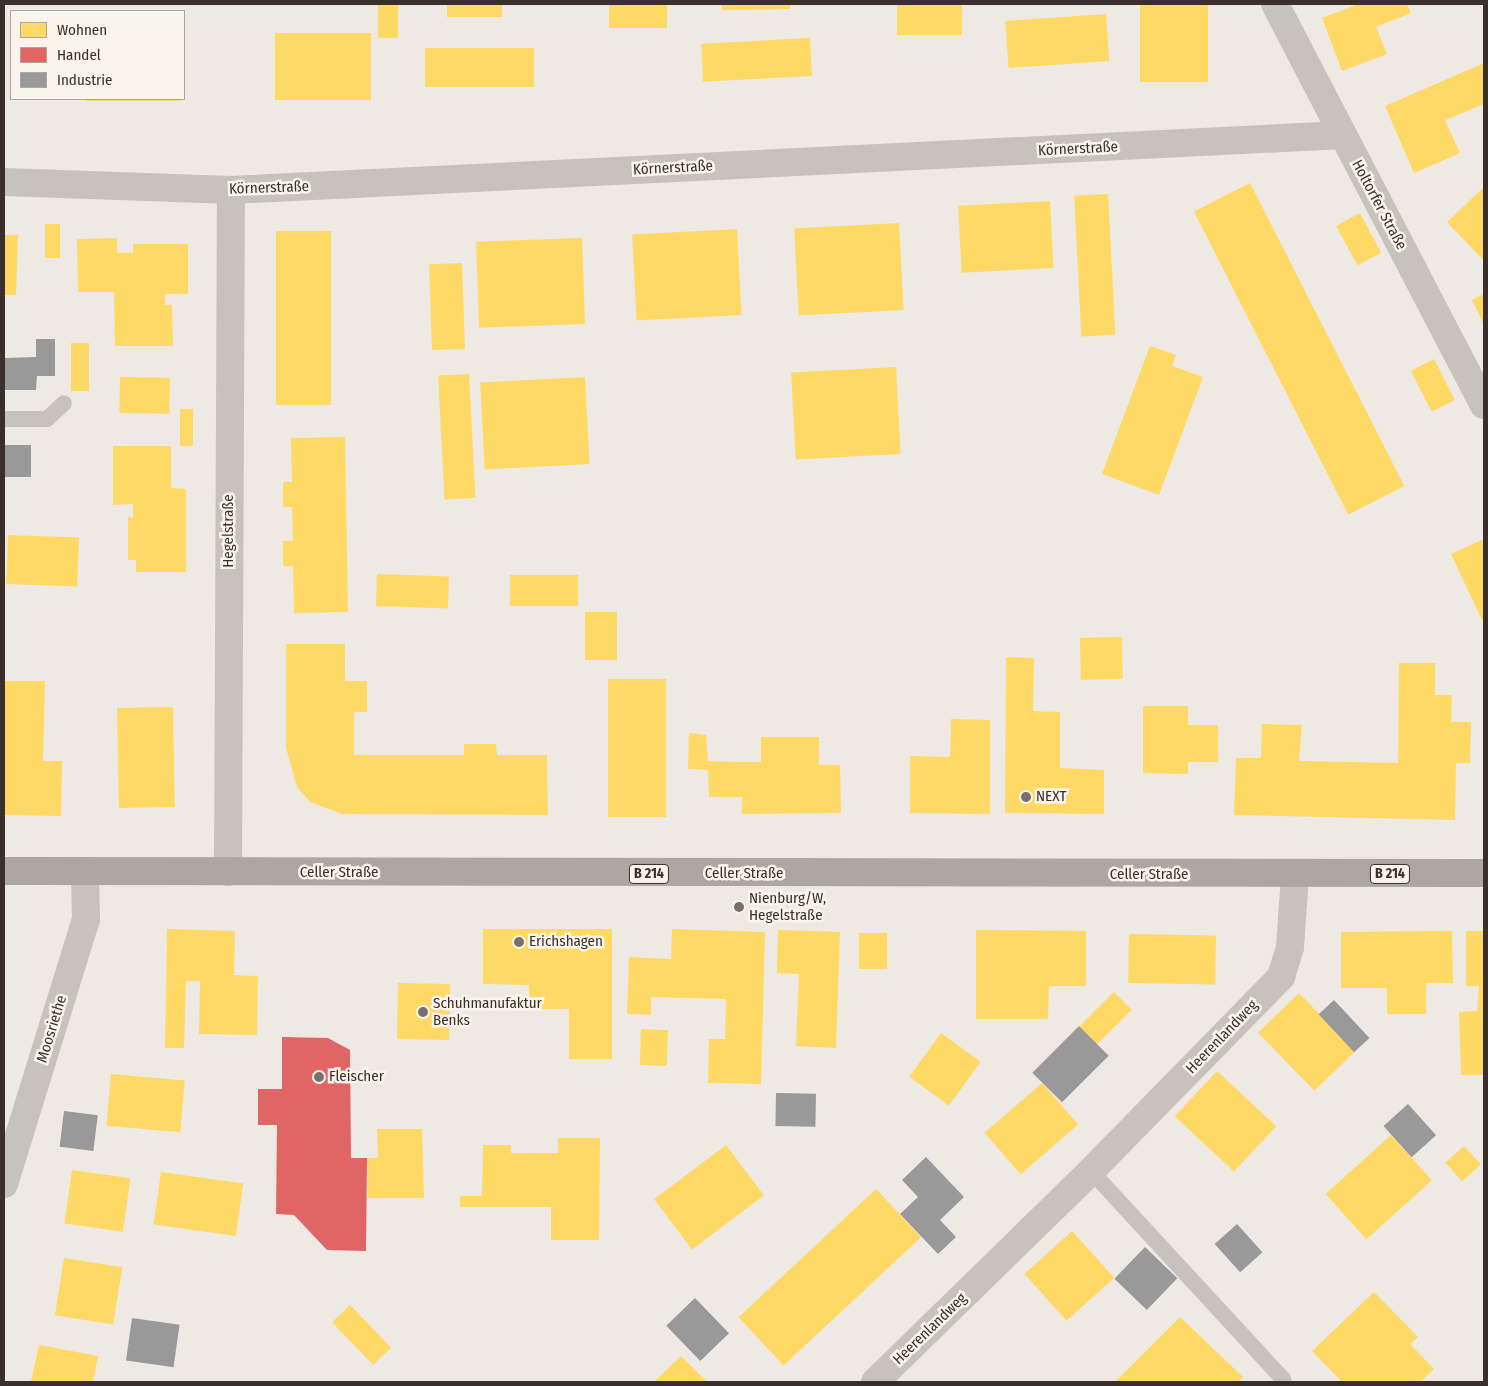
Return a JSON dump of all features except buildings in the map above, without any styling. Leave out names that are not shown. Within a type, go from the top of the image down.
[{"type":"main road","name":"Celler Straße","points":[[4,871],[1295,875],[1484,873]]},
{"type":"street","name":"Holtorfer Straße","points":[[1275,4],[1484,405]]},
{"type":"street","name":"Körnerstraße","points":[[4,182],[231,190],[1343,135]]},
{"type":"street","name":"Hegelstraße","points":[[228,872],[231,190]]},
{"type":"street","name":"Moosriethe","points":[[4,1184],[86,919],[85,871]]},
{"type":"street","name":"Heerenlandweg","points":[[875,1382],[1091,1171],[1281,977],[1290,947],[1295,875]]},
{"type":"lane","points":[[4,419],[47,419],[64,403]]},
{"type":"lane","points":[[1091,1171],[1284,1380]]},
{"type":"place","name":"NEXT","points":[[1026,797]]},
{"type":"place","name":"Nienburg/W, Hegelstraße","points":[[739,907]]},
{"type":"place","name":"Erichshagen","points":[[519,942]]},
{"type":"place","name":"Schuhmanufaktur Benks","points":[[423,1012]]},
{"type":"place","name":"Fleischer","points":[[319,1077]]}]
